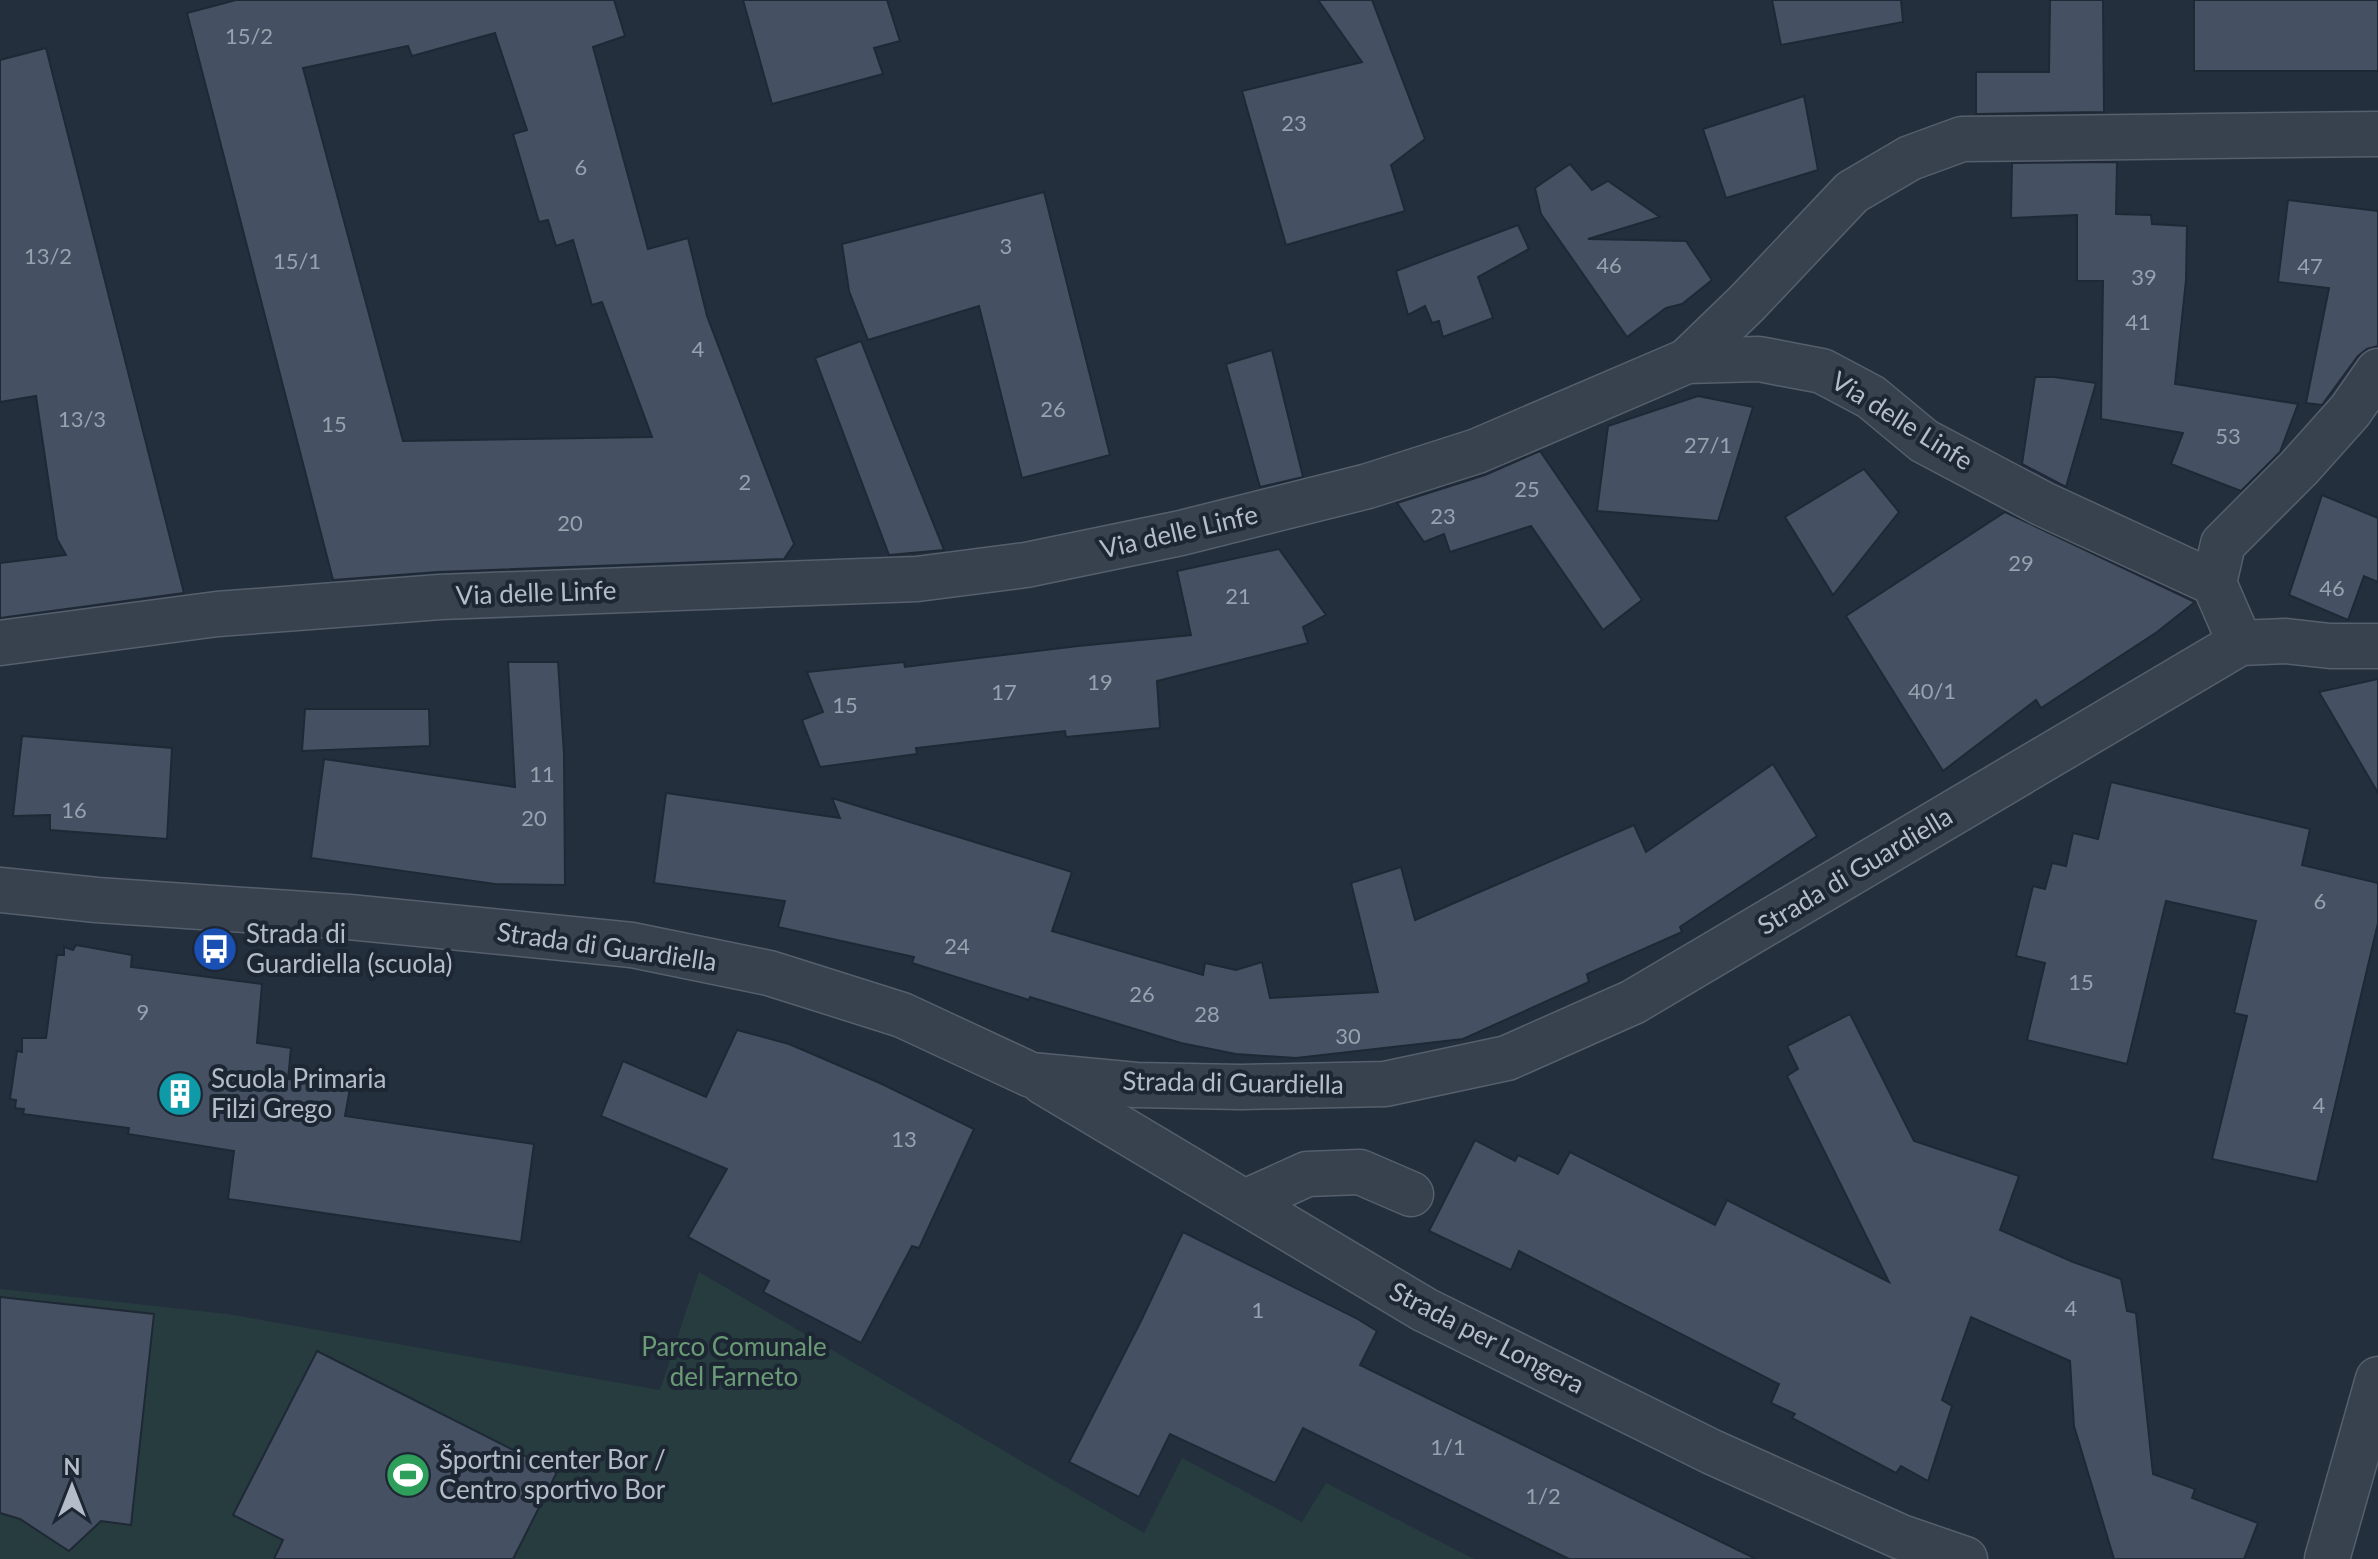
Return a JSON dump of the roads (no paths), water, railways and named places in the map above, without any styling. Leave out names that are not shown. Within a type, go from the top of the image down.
[{"type":"street","points":[[1687,361],[1747,303],[1852,192],[1910,158],[1962,139],[2378,134]]},
{"type":"street","name":"Via delle Linfe","points":[[0,643],[217,614],[339,604],[440,597],[917,579],[1026,565],[1181,533],[1368,486],[1477,451],[1687,361],[1759,359],[1822,371],[1871,397],[1924,441],[2043,504],[2214,583]]},
{"type":"street","points":[[2240,643],[2214,583],[2223,544],[2299,468],[2364,417],[2378,371]]},
{"type":"street","name":"Strada di Guardiella","points":[[0,890],[97,900],[364,918],[632,945],[769,973],[887,1010],[1031,1075],[1136,1085],[1385,1084],[1507,1058],[1633,1002],[2240,643],[2286,641],[2330,646],[2378,646]]},
{"type":"street","name":"Strada per Longera","points":[[1031,1075],[1425,1310],[1712,1452],[1901,1537],[1965,1559]]},
{"type":"street","points":[[1245,1202],[1307,1174],[1360,1172],[1411,1194]]},
{"type":"street","points":[[2327,1559],[2378,1379]]},
{"type":"place","name":"Strada di Guardiella (scuola)","points":[[215,949]]},
{"type":"place","name":"Scuola Primaria Filzi Grego","points":[[180,1094]]},
{"type":"place","name":"Športni center Bor / Centro sportivo Bor","points":[[408,1475]]},
{"type":"park label","name":"Parco Comunale del Farneto","points":[[734,1362]]}]
